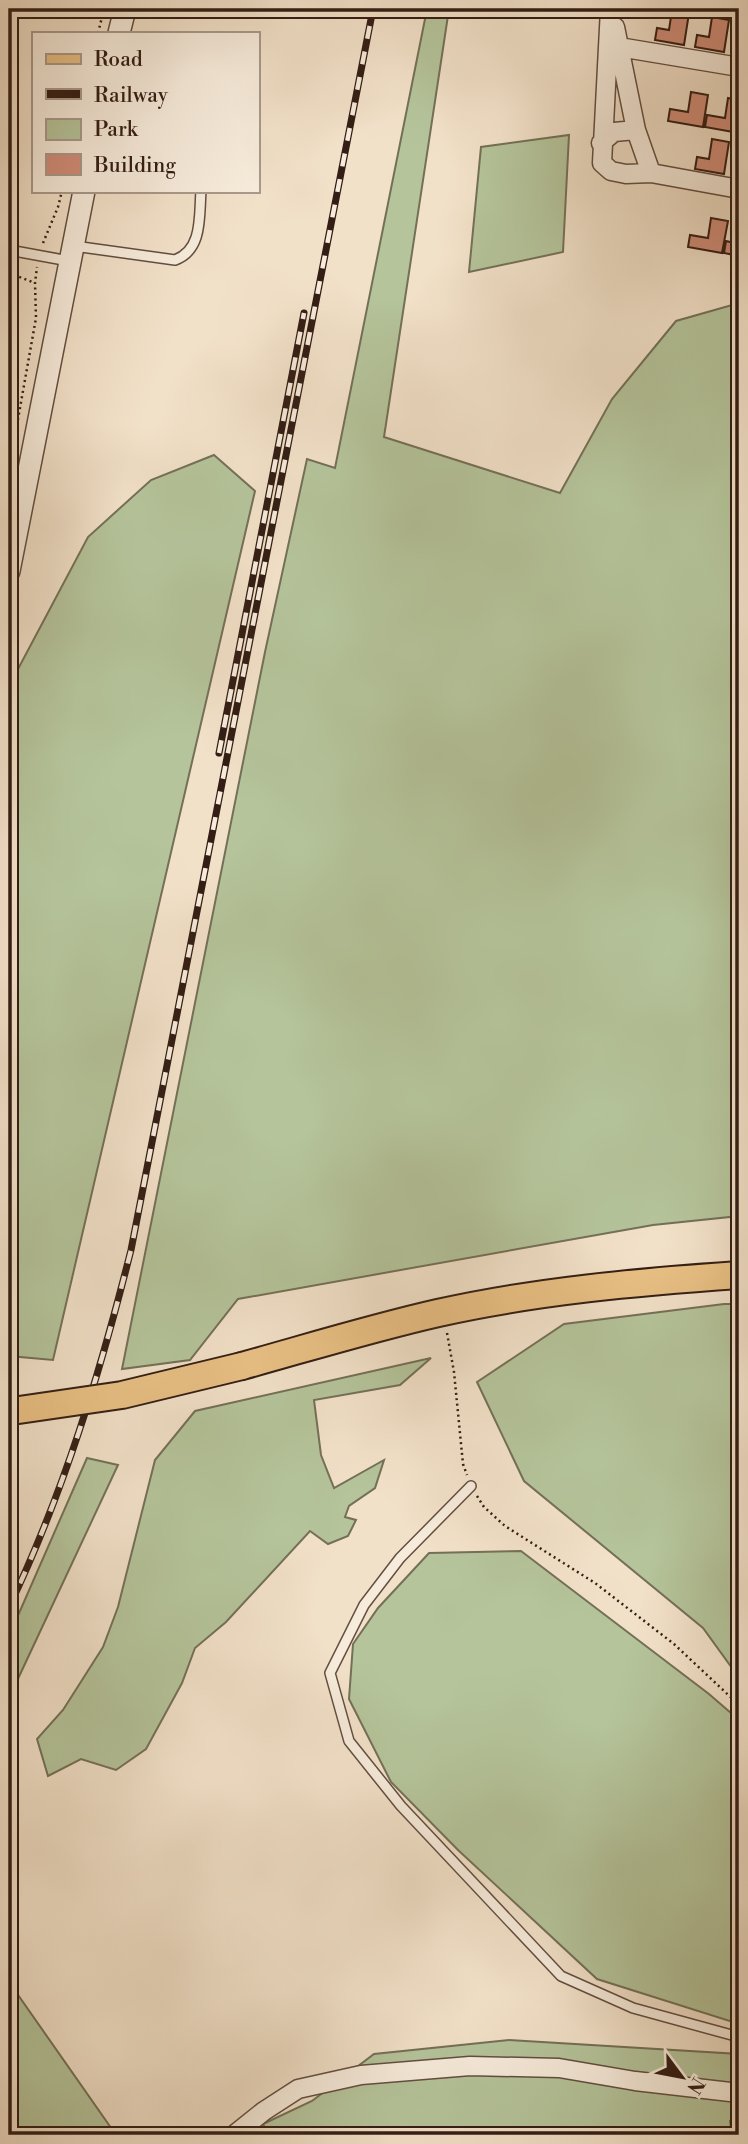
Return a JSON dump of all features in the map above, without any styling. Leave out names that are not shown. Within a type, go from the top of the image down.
[{"type":"main road","points":[[10,1411],[122,1395],[242,1366],[437,1313],[516,1298],[637,1282],[739,1275]]},
{"type":"street","points":[[119,32],[125,9]]},
{"type":"street","points":[[610,9],[636,130],[651,173]]},
{"type":"street","points":[[610,9],[601,163],[611,171],[626,174],[651,173],[739,188]]},
{"type":"street","points":[[619,47],[739,66]]},
{"type":"street","points":[[601,143],[614,132],[636,130]]},
{"type":"street","points":[[9,571],[84,192]]},
{"type":"street","points":[[234,2135],[264,2111],[298,2090],[361,2075],[457,2067],[559,2068],[635,2081],[739,2093]]},
{"type":"lane","points":[[9,250],[39,256],[71,254],[174,260],[184,257],[197,236],[201,192]]},
{"type":"lane","points":[[471,1486],[400,1558],[364,1605],[330,1673],[349,1741],[401,1806],[561,1976],[633,2008],[739,2037]]},
{"type":"path","points":[[98,32],[104,9]]},
{"type":"path","points":[[13,448],[36,318],[35,283],[39,256],[62,192]]},
{"type":"path","points":[[9,273],[35,283]]},
{"type":"path","points":[[447,1333],[454,1372],[463,1464],[471,1486],[484,1507],[505,1526],[628,1607],[674,1644],[739,1705]]},
{"type":"green space","points":[[427,9],[449,9],[384,437],[560,493],[612,399],[676,321],[739,303],[739,1216],[653,1225],[238,1299],[190,1360],[122,1369],[265,652],[307,459],[335,468]]},
{"type":"green space","points":[[569,135],[563,252],[469,272],[481,147]]},
{"type":"green space","points":[[214,455],[255,491],[53,1360],[9,1356],[9,686],[88,537],[151,480]]},
{"type":"green space","points":[[739,1304],[739,1672],[732,1668],[703,1628],[524,1481],[477,1382],[564,1324]]},
{"type":"green space","points":[[431,1358],[400,1385],[314,1400],[321,1455],[334,1488],[384,1460],[375,1488],[349,1506],[345,1517],[356,1520],[348,1536],[328,1544],[310,1531],[226,1622],[195,1648],[182,1683],[146,1749],[116,1770],[81,1759],[48,1776],[37,1739],[63,1710],[103,1647],[118,1607],[155,1460],[195,1411]]},
{"type":"green space","points":[[87,1458],[118,1465],[9,1698],[9,1636]]},
{"type":"green space","points":[[521,1551],[709,1694],[739,1720],[739,2024],[597,1979],[458,1850],[391,1782],[349,1699],[353,1644],[378,1608],[429,1553]]},
{"type":"green space","points":[[9,1982],[116,2135],[9,2135]]},
{"type":"green space","points":[[509,2040],[739,2054],[739,2113],[730,2121],[732,2135],[269,2135],[263,2124],[312,2101],[374,2054]]},
{"type":"building","points":[[672,10],[689,13],[684,45],[655,40],[657,28],[669,30]]},
{"type":"building","points":[[712,17],[729,20],[724,52],[695,47],[697,35],[709,37]]},
{"type":"building","points":[[691,92],[708,95],[703,127],[668,121],[670,109],[688,112]]},
{"type":"building","points":[[728,98],[739,100],[739,133],[705,127],[707,115],[725,118]]},
{"type":"building","points":[[712,139],[729,142],[724,174],[695,169],[697,157],[709,159]]},
{"type":"building","points":[[711,218],[728,221],[722,253],[688,247],[690,235],[708,238]]},
{"type":"building","points":[[726,241],[739,244],[739,256],[724,253]]},
{"type":"railway","points":[[9,1607],[64,1476],[107,1342],[131,1250],[373,9]]},
{"type":"railway","points":[[219,753],[304,313]]}]
